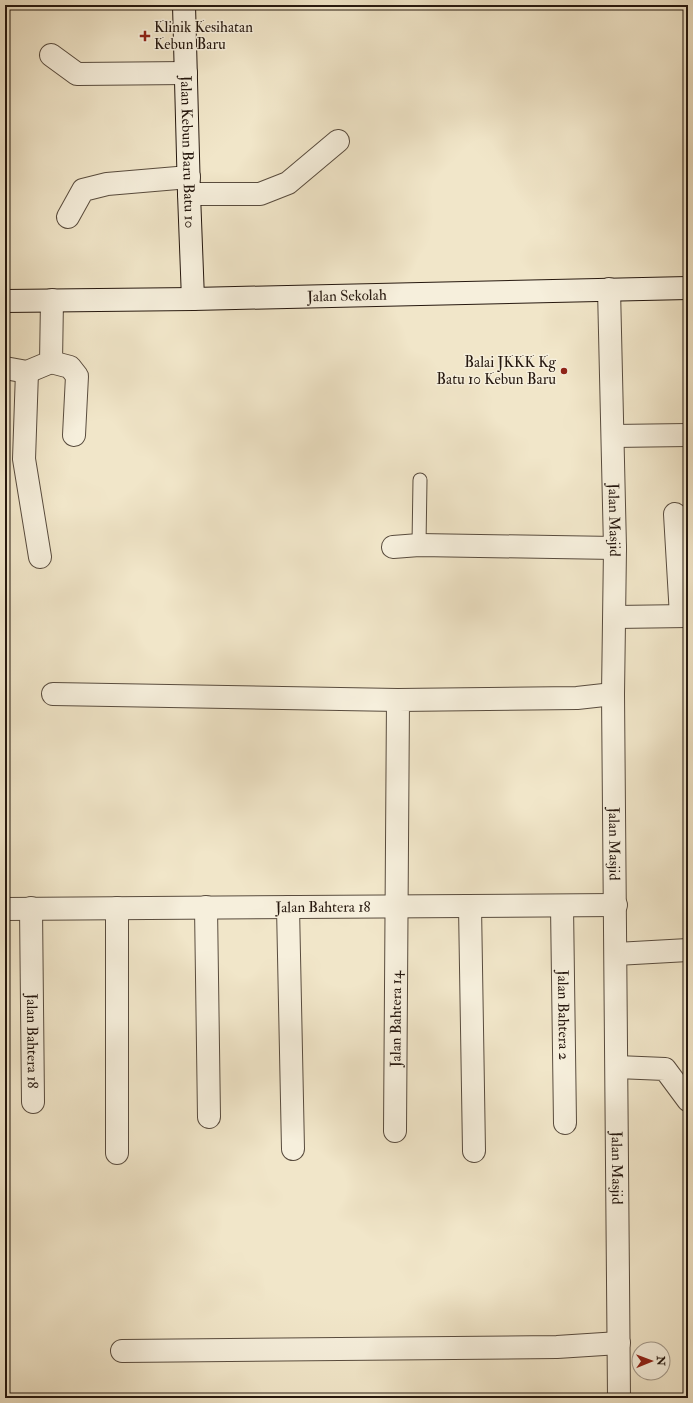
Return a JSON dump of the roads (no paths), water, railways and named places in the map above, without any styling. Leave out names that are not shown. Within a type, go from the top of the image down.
[{"type":"street","name":"Jalan Kebun Baru Batu 10","points":[[184,5],[193,299]]},
{"type":"street","points":[[51,55],[73,72],[82,74],[186,73]]},
{"type":"street","points":[[68,218],[83,190],[107,184],[189,186],[260,194],[288,183],[338,141]]},
{"type":"street","name":"Jalan Sekolah","points":[[5,301],[193,299],[688,288]]},
{"type":"street","name":"Jalan Masjid","points":[[609,289],[615,548],[613,694],[617,1067],[604,1344],[619,1398]]},
{"type":"street","points":[[51,362],[52,300]]},
{"type":"street","points":[[5,368],[27,372],[51,362],[70,367],[77,376],[74,435]]},
{"type":"street","points":[[27,372],[15,459],[40,557]]},
{"type":"street","points":[[613,436],[688,435]]},
{"type":"street","points":[[615,617],[684,616],[675,514]]},
{"type":"street","points":[[393,547],[615,548]]},
{"type":"street","points":[[53,694],[398,700],[577,698],[613,694]]},
{"type":"street","name":"Jalan Bahtera 14","points":[[395,1131],[398,700]]},
{"type":"street","name":"Jalan Bahtera 18","points":[[5,908],[616,905]]},
{"type":"street","points":[[470,906],[474,1151]]},
{"type":"street","name":"Jalan Bahtera 2","points":[[562,906],[565,1123]]},
{"type":"street","points":[[288,907],[293,1149]]},
{"type":"street","name":"Jalan Bahtera 18","points":[[31,908],[33,1102]]},
{"type":"street","points":[[117,908],[117,1153]]},
{"type":"street","points":[[206,908],[209,1117]]},
{"type":"street","points":[[616,954],[688,950]]},
{"type":"street","points":[[617,1067],[665,1069],[688,1100]]},
{"type":"street","points":[[122,1351],[604,1344]]},
{"type":"lane","points":[[419,546],[420,480]]},
{"type":"place","name":"Klinik Kesihatan Kebun Baru","points":[[145,36]]},
{"type":"place","name":"Balai JKKK Kg Batu 10 Kebun Baru","points":[[564,371]]}]
